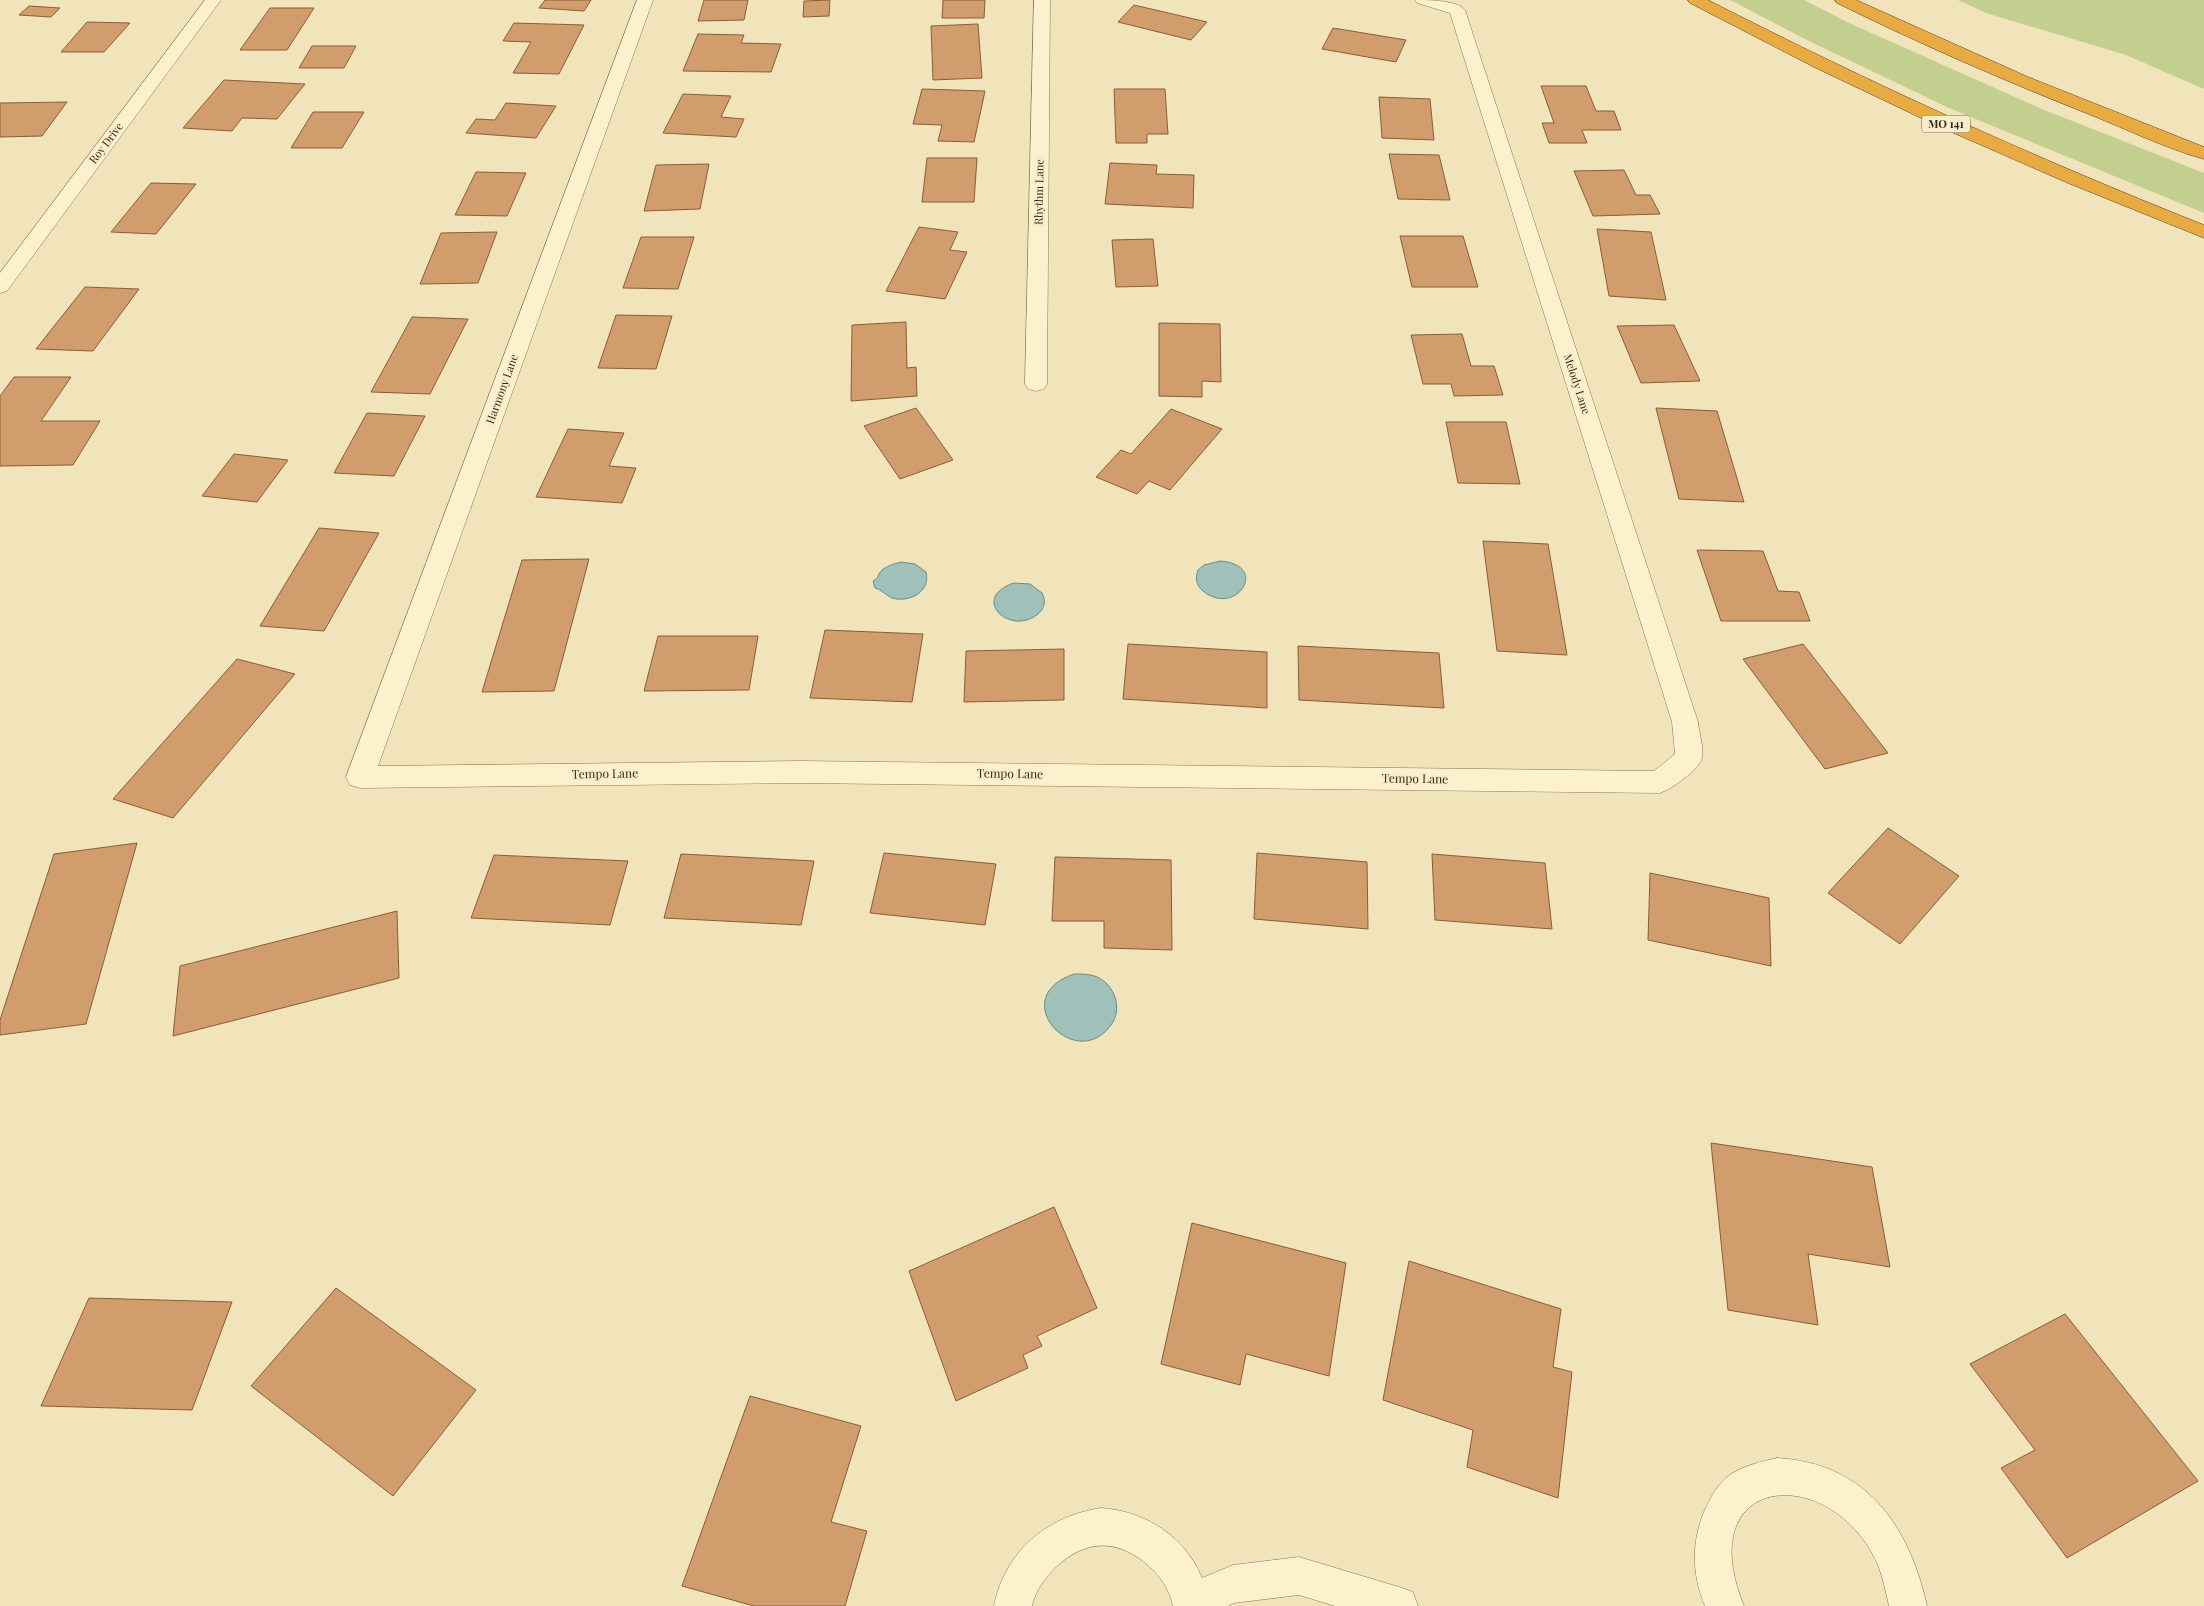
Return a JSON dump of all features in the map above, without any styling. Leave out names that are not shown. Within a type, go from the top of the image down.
[{"type":"highway","name":"MO 141","points":[[1696,0],[1882,95],[1990,144],[2204,232]]},
{"type":"highway","points":[[1843,0],[1976,62],[2093,111],[2204,154]]},
{"type":"street","name":"Roy Drive","points":[[0,287],[212,0]]},
{"type":"street","name":"Harmony Lane","points":[[360,777],[644,0]]},
{"type":"street","name":"Rhythm Lane","points":[[1036,384],[1042,0]]},
{"type":"street","name":"Melody Lane","points":[[1423,0],[1457,10],[1685,722],[1689,758],[1660,782]]},
{"type":"street","name":"Tempo Lane","points":[[360,777],[799,772],[1660,782]]},
{"type":"street","points":[[1725,1606],[1713,1566],[1714,1533],[1725,1506],[1744,1486],[1769,1476],[1799,1476],[1830,1488],[1859,1508],[1885,1538],[1902,1573],[1908,1606]]},
{"type":"street","points":[[1014,1606],[1028,1570],[1048,1546],[1075,1531],[1103,1526],[1132,1530],[1157,1546],[1179,1570],[1192,1604],[1232,1584],[1299,1576],[1399,1606]]},
{"type":"green space","points":[[1730,0],[1804,0],[1849,23],[2042,109],[2204,173],[2204,213],[1949,108],[1809,41]]},
{"type":"green space","points":[[1958,0],[2204,0],[2204,89],[2126,55],[1986,13]]},
{"type":"water","points":[[1220,561],[1235,565],[1244,571],[1246,579],[1243,588],[1227,598],[1215,598],[1203,591],[1197,581],[1198,570],[1204,565]]},
{"type":"water","points":[[901,562],[915,564],[926,572],[927,579],[922,590],[912,597],[905,599],[892,598],[875,588],[873,581],[883,569]]},
{"type":"water","points":[[1014,583],[1030,584],[1042,593],[1044,598],[1042,609],[1038,614],[1027,620],[1016,621],[1006,618],[999,613],[994,605],[995,597],[1001,590]]},
{"type":"water","points":[[1074,974],[1097,977],[1113,991],[1117,1005],[1115,1019],[1096,1038],[1081,1041],[1065,1037],[1053,1027],[1046,1014],[1045,999],[1054,985]]},
{"type":"building","points":[[545,0],[591,0],[584,11],[539,8]]},
{"type":"building","points":[[704,0],[748,0],[744,20],[698,21]]},
{"type":"building","points":[[830,0],[829,16],[803,17],[804,1]]},
{"type":"building","points":[[943,0],[985,0],[984,18],[942,18]]},
{"type":"building","points":[[1134,5],[1207,22],[1191,40],[1118,22]]},
{"type":"building","points":[[29,6],[60,8],[51,17],[19,15]]},
{"type":"building","points":[[270,8],[314,8],[287,50],[240,50]]},
{"type":"building","points":[[87,22],[130,23],[104,52],[61,52]]},
{"type":"building","points":[[514,23],[584,25],[559,74],[513,73],[531,42],[503,41]]},
{"type":"building","points":[[978,24],[982,78],[933,80],[931,26]]},
{"type":"building","points":[[1333,28],[1406,40],[1396,62],[1322,49]]},
{"type":"building","points":[[698,34],[744,35],[741,43],[781,44],[771,72],[683,71]]},
{"type":"building","points":[[312,46],[356,46],[344,68],[299,68]]},
{"type":"building","points":[[224,80],[305,84],[277,119],[242,118],[232,131],[183,128]]},
{"type":"building","points":[[1541,86],[1586,86],[1596,111],[1614,111],[1621,130],[1582,130],[1587,143],[1549,143],[1542,123],[1554,123]]},
{"type":"building","points":[[922,89],[985,91],[974,142],[938,141],[942,125],[913,124]]},
{"type":"building","points":[[1114,89],[1165,89],[1168,134],[1147,134],[1147,143],[1116,143]]},
{"type":"building","points":[[683,94],[731,96],[721,117],[744,119],[736,137],[663,133]]},
{"type":"building","points":[[1379,97],[1430,99],[1434,140],[1382,138]]},
{"type":"building","points":[[67,102],[42,136],[0,137],[0,103]]},
{"type":"building","points":[[506,103],[556,106],[536,138],[466,133],[476,119],[495,120]]},
{"type":"building","points":[[313,112],[364,112],[342,148],[291,148]]},
{"type":"building","points":[[1389,154],[1439,155],[1450,200],[1398,199]]},
{"type":"building","points":[[927,158],[977,158],[974,202],[922,202]]},
{"type":"building","points":[[1110,163],[1157,165],[1156,174],[1194,175],[1193,208],[1105,204]]},
{"type":"building","points":[[709,164],[700,209],[644,211],[656,165]]},
{"type":"building","points":[[1624,170],[1636,195],[1650,195],[1660,214],[1593,216],[1574,171]]},
{"type":"building","points":[[476,172],[526,173],[507,216],[455,215]]},
{"type":"building","points":[[151,183],[196,184],[156,234],[111,232]]},
{"type":"building","points":[[919,227],[958,232],[950,250],[967,252],[945,299],[886,291]]},
{"type":"building","points":[[1597,229],[1651,232],[1666,300],[1609,296]]},
{"type":"building","points":[[497,232],[478,283],[420,284],[441,233]]},
{"type":"building","points":[[1400,236],[1463,236],[1478,287],[1412,287]]},
{"type":"building","points":[[641,237],[694,237],[678,289],[623,288]]},
{"type":"building","points":[[1153,239],[1158,286],[1116,287],[1112,240]]},
{"type":"building","points":[[85,287],[139,289],[93,351],[36,349]]},
{"type":"building","points":[[616,315],[672,316],[656,369],[598,368]]},
{"type":"building","points":[[412,317],[468,319],[430,394],[371,392]]},
{"type":"building","points":[[906,322],[907,368],[916,367],[917,396],[851,401],[852,325]]},
{"type":"building","points":[[1159,323],[1220,324],[1221,382],[1202,381],[1202,397],[1159,396]]},
{"type":"building","points":[[1674,325],[1700,381],[1641,383],[1617,326]]},
{"type":"building","points":[[1462,334],[1471,366],[1494,366],[1503,395],[1454,396],[1451,384],[1423,384],[1411,335]]},
{"type":"building","points":[[14,377],[71,377],[41,421],[100,421],[73,465],[0,466],[0,396]]},
{"type":"building","points":[[916,408],[953,460],[900,479],[864,426]]},
{"type":"building","points":[[1656,408],[1717,411],[1744,502],[1679,499]]},
{"type":"building","points":[[1171,409],[1222,429],[1170,490],[1149,481],[1137,494],[1096,477],[1121,450],[1131,454]]},
{"type":"building","points":[[367,413],[425,416],[394,476],[334,473]]},
{"type":"building","points":[[1446,422],[1506,422],[1520,484],[1458,483]]},
{"type":"building","points":[[568,429],[624,433],[609,466],[636,468],[622,503],[536,497]]},
{"type":"building","points":[[234,454],[288,460],[257,502],[202,496]]},
{"type":"building","points":[[319,528],[379,533],[324,631],[260,626]]},
{"type":"building","points":[[1483,541],[1548,544],[1567,655],[1497,651]]},
{"type":"building","points":[[1697,550],[1763,551],[1778,591],[1799,592],[1810,621],[1721,621]]},
{"type":"building","points":[[589,559],[554,691],[482,692],[522,560]]},
{"type":"building","points":[[825,630],[923,634],[912,702],[810,698]]},
{"type":"building","points":[[658,636],[758,636],[749,690],[644,691]]},
{"type":"building","points":[[1128,644],[1267,652],[1267,708],[1123,699]]},
{"type":"building","points":[[1803,644],[1888,753],[1825,769],[1743,659]]},
{"type":"building","points":[[1298,646],[1439,653],[1444,708],[1299,700]]},
{"type":"building","points":[[1064,649],[1064,700],[964,702],[966,651]]},
{"type":"building","points":[[237,659],[295,674],[173,818],[113,799]]},
{"type":"building","points":[[1888,828],[1959,876],[1900,944],[1828,893]]},
{"type":"building","points":[[137,843],[86,1024],[0,1035],[0,1020],[54,854]]},
{"type":"building","points":[[884,853],[996,864],[985,925],[870,913]]},
{"type":"building","points":[[1257,853],[1367,862],[1368,929],[1254,919]]},
{"type":"building","points":[[681,854],[814,861],[801,925],[664,918]]},
{"type":"building","points":[[1432,854],[1545,863],[1552,929],[1435,920]]},
{"type":"building","points":[[494,855],[628,861],[610,925],[471,918]]},
{"type":"building","points":[[1055,857],[1171,860],[1172,950],[1104,948],[1104,921],[1052,921]]},
{"type":"building","points":[[1650,873],[1769,898],[1771,966],[1648,940]]},
{"type":"building","points":[[397,911],[399,978],[173,1036],[180,966]]},
{"type":"building","points":[[1711,1143],[1872,1167],[1890,1267],[1808,1254],[1818,1325],[1728,1310]]},
{"type":"building","points":[[1054,1207],[1097,1308],[1037,1336],[1042,1346],[1023,1355],[1028,1368],[956,1401],[909,1271]]},
{"type":"building","points":[[1192,1223],[1346,1263],[1329,1376],[1246,1354],[1240,1385],[1161,1364]]},
{"type":"building","points":[[1409,1261],[1561,1309],[1553,1367],[1572,1372],[1558,1498],[1467,1467],[1473,1430],[1383,1400]]},
{"type":"building","points":[[336,1288],[476,1390],[393,1496],[251,1386]]},
{"type":"building","points":[[89,1298],[232,1302],[192,1410],[41,1406]]},
{"type":"building","points":[[2065,1314],[2198,1481],[2067,1558],[2001,1468],[2035,1450],[1970,1364]]},
{"type":"building","points":[[750,1396],[861,1426],[831,1522],[867,1531],[845,1606],[754,1606],[682,1586]]}]
